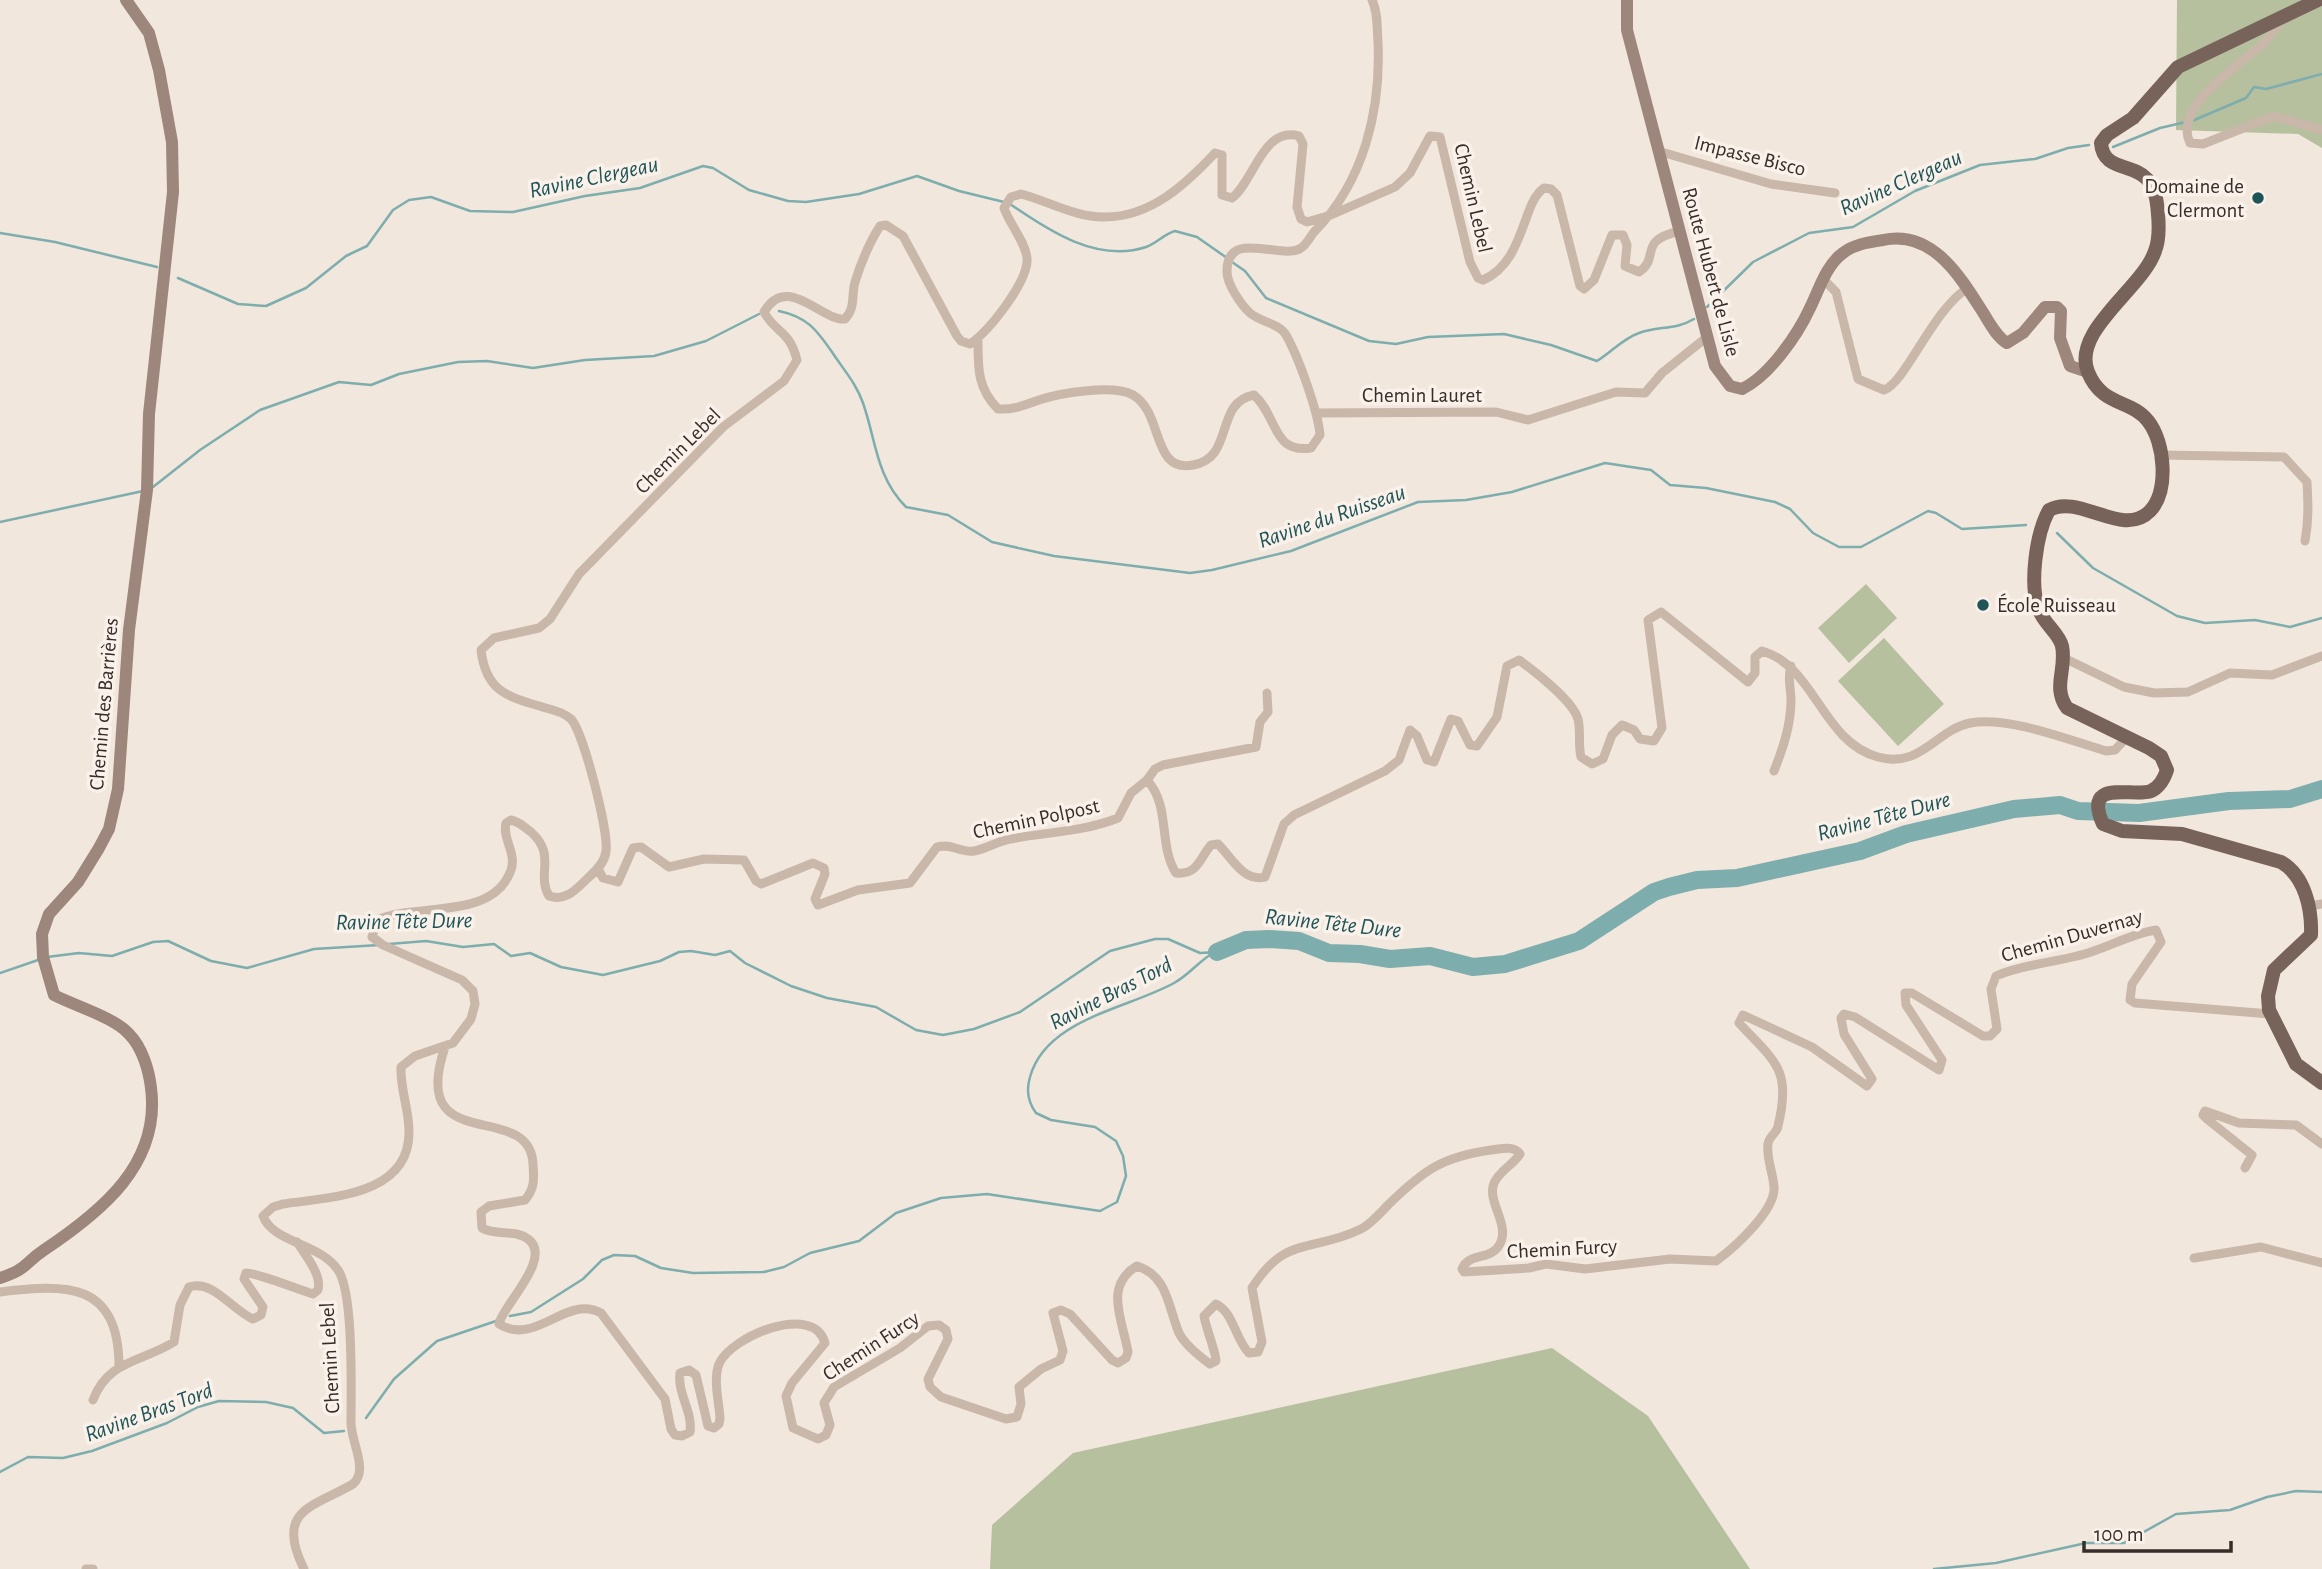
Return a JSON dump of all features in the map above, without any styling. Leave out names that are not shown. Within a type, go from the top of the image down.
[{"type":"main road","points":[[2318,0],[2178,67],[2133,118],[2101,143],[2101,153],[2110,162],[2148,180],[2156,193],[2159,221],[2155,251],[2149,262],[2091,335],[2085,356],[2088,372],[2106,396],[2137,411],[2148,421],[2160,455],[2162,486],[2156,504],[2147,514],[2129,519],[2114,518],[2070,505],[2057,505],[2049,510],[2044,519],[2036,569],[2038,609],[2061,641],[2064,658],[2058,684],[2059,697],[2067,708],[2161,756],[2167,770],[2162,782],[2151,791],[2111,791],[2099,804],[2103,824],[2112,829],[2182,834],[2281,863],[2293,869],[2315,905],[2311,935],[2274,970],[2268,996],[2270,1014],[2296,1064],[2322,1083]]},
{"type":"street","name":"Chemin des Barrières","points":[[0,1278],[23,1271],[39,1254],[76,1229],[114,1193],[142,1157],[151,1123],[150,1081],[142,1055],[130,1034],[115,1023],[54,995],[45,967],[42,934],[49,914],[78,882],[109,829],[118,789],[128,630],[147,490],[149,414],[173,192],[172,142],[159,69],[149,33],[126,0]]},
{"type":"street","points":[[978,339],[978,377],[990,401],[998,409],[1010,410],[1064,395],[1121,390],[1136,396],[1154,419],[1161,452],[1173,463],[1192,466],[1212,456],[1223,440],[1228,416],[1242,397],[1254,395],[1262,402],[1284,444],[1297,450],[1311,448],[1320,435],[1318,413],[1286,335],[1250,314],[1226,274],[1228,262],[1240,249],[1254,246],[1287,253],[1301,248],[1331,215],[1364,150],[1376,114],[1378,46],[1376,7],[1372,0]]},
{"type":"street","name":"Route Hubert de Lisle","points":[[1627,0],[1627,30],[1707,337],[1715,366],[1730,386],[1742,389],[1757,382],[1767,373],[1807,313],[1837,258],[1853,247],[1902,238],[1936,251],[1968,288],[1995,331],[2007,343],[2023,333],[2045,307],[2057,307],[2061,311],[2062,351],[2070,366],[2088,372]]},
{"type":"street","points":[[2283,19],[2264,42],[2241,60],[2192,111],[2186,122],[2187,136],[2190,143],[2203,144],[2274,116],[2322,130]]},
{"type":"street","name":"Chemin Lebel","points":[[304,1569],[296,1541],[299,1516],[309,1505],[353,1484],[358,1479],[360,1469],[352,1438],[350,1331],[341,1273],[328,1257],[274,1232],[263,1216],[273,1207],[283,1204],[353,1193],[383,1182],[397,1168],[408,1150],[409,1129],[400,1088],[401,1067],[415,1056],[446,1047],[463,1033],[471,1019],[475,1004],[473,991],[462,979],[445,970],[416,961],[372,937],[377,920],[392,914],[465,906],[487,899],[511,871],[513,857],[504,829],[506,823],[512,820],[519,822],[537,838],[546,852],[545,888],[549,896],[558,899],[568,896],[598,869],[606,855],[603,813],[588,769],[581,734],[570,717],[521,701],[499,689],[484,669],[481,650],[494,638],[539,628],[550,619],[579,574],[716,434],[784,381],[797,360],[793,345],[764,313],[769,303],[776,298],[804,300],[832,317],[845,319],[851,312],[853,286],[880,226],[891,226],[903,236],[961,341],[970,344],[978,339],[1017,288],[1027,263],[1023,244],[1004,208],[1011,197],[1021,194],[1104,218],[1126,214],[1178,191],[1215,153],[1222,155],[1224,162],[1222,195],[1232,198],[1268,147],[1282,136],[1295,134],[1299,136],[1304,150],[1297,214],[1307,222],[1331,215],[1395,187],[1410,173],[1426,142],[1436,135],[1444,141],[1470,262],[1478,278],[1489,278],[1514,251],[1535,196],[1544,188],[1551,189],[1557,195],[1580,286],[1584,289],[1594,280],[1612,235],[1623,235],[1627,245],[1625,266],[1639,272],[1661,235],[1680,231]]},
{"type":"street","name":"Impasse Bisco","points":[[1658,151],[1770,184],[1835,193]]},
{"type":"street","points":[[1824,280],[1836,292],[1858,379],[1884,390],[1896,379],[1950,301],[1968,288]]},
{"type":"street","name":"Chemin Lauret","points":[[1318,413],[1496,412],[1528,420],[1616,392],[1645,394],[1662,373],[1707,337]]},
{"type":"street","points":[[2160,455],[2284,457],[2307,482],[2306,502],[2309,515],[2305,541]]},
{"type":"street","points":[[1267,693],[1268,712],[1260,722],[1256,747],[1163,765],[1155,769],[1147,780],[1159,800],[1167,860],[1176,873],[1193,870],[1200,865],[1212,845],[1218,844],[1242,872],[1259,878],[1265,877],[1284,824],[1294,815],[1385,771],[1399,760],[1410,730],[1417,736],[1427,760],[1434,762],[1451,719],[1458,721],[1470,746],[1478,746],[1497,717],[1507,666],[1511,662],[1519,660],[1544,678],[1573,711],[1578,719],[1581,757],[1592,764],[1603,759],[1612,735],[1622,725],[1628,726],[1647,742],[1659,736],[1662,727],[1648,620],[1661,612],[1669,615],[1732,673],[1748,682],[1755,673],[1755,657],[1762,652],[1777,656],[1791,667],[1839,732],[1861,751],[1881,758],[1913,756],[1959,726],[1973,722],[2019,726],[2106,751],[2115,750],[2127,737]]},
{"type":"street","points":[[2064,658],[2124,687],[2154,693],[2188,692],[2230,673],[2272,675],[2301,667],[2322,656]]},
{"type":"street","points":[[1774,771],[1787,736],[1791,698],[1788,676],[1791,667]]},
{"type":"street","name":"Chemin Polpost","points":[[598,869],[603,878],[618,882],[633,848],[641,847],[669,867],[705,859],[744,860],[756,881],[761,884],[813,863],[824,868],[825,874],[815,899],[818,905],[826,905],[858,890],[910,883],[937,847],[953,845],[966,852],[975,851],[1006,840],[1081,831],[1118,818],[1137,785],[1147,780]]},
{"type":"street","name":"Chemin Duvernay","points":[[1778,1130],[1782,1073],[1774,1060],[1739,1023],[1744,1015],[1812,1047],[1867,1086],[1872,1079],[1844,1034],[1841,1018],[1844,1014],[1855,1017],[1939,1070],[1942,1060],[1906,1005],[1905,993],[1912,993],[1983,1036],[1990,1036],[1997,1029],[1991,989],[1996,976],[2078,956],[2122,942],[2141,932],[2156,930],[2161,942],[2132,984],[2129,993],[2135,1003],[2270,1014]]},
{"type":"street","name":"Chemin Furcy","points":[[446,1047],[437,1082],[438,1095],[443,1105],[466,1122],[511,1131],[528,1143],[533,1153],[534,1184],[525,1199],[489,1206],[481,1212],[482,1228],[492,1234],[521,1234],[531,1240],[535,1249],[529,1275],[519,1294],[502,1311],[499,1324],[506,1329],[534,1329],[576,1308],[593,1308],[601,1313],[665,1399],[671,1429],[675,1435],[682,1436],[690,1432],[692,1422],[679,1380],[680,1373],[689,1370],[696,1375],[704,1416],[708,1426],[714,1428],[719,1424],[720,1418],[718,1370],[729,1348],[750,1336],[800,1321],[822,1332],[825,1343],[792,1383],[786,1396],[793,1428],[805,1435],[818,1439],[826,1435],[830,1425],[824,1403],[834,1387],[900,1348],[928,1326],[939,1325],[946,1330],[948,1339],[928,1379],[930,1388],[941,1397],[1006,1419],[1017,1418],[1021,1404],[1019,1387],[1041,1369],[1060,1360],[1063,1351],[1053,1313],[1061,1310],[1070,1314],[1112,1360],[1118,1363],[1126,1358],[1125,1331],[1115,1300],[1120,1282],[1137,1266],[1150,1271],[1161,1286],[1180,1334],[1210,1364],[1216,1361],[1204,1316],[1216,1304],[1224,1308],[1239,1342],[1249,1353],[1258,1352],[1262,1342],[1252,1288],[1273,1259],[1287,1250],[1336,1239],[1364,1228],[1410,1184],[1458,1155],[1510,1148],[1520,1154],[1495,1181],[1492,1191],[1502,1223],[1498,1247],[1492,1252],[1469,1259],[1462,1269],[1464,1272],[1529,1268],[1546,1264],[1585,1269],[1670,1259],[1716,1261],[1740,1242],[1772,1201],[1773,1173],[1767,1149],[1768,1140],[1778,1130]]},
{"type":"street","points":[[2245,1168],[2252,1155],[2207,1119],[2203,1115],[2205,1111],[2239,1123],[2295,1125],[2322,1144]]},
{"type":"street","points":[[93,1399],[100,1382],[119,1367],[174,1342],[180,1305],[188,1287],[198,1284],[210,1289],[253,1319],[261,1315],[263,1307],[244,1279],[246,1273],[255,1273],[275,1283],[313,1294],[318,1290],[319,1284],[296,1240]]},
{"type":"street","points":[[2194,1258],[2262,1247],[2322,1263]]},
{"type":"street","points":[[0,1292],[49,1286],[76,1290],[98,1301],[115,1332],[119,1367]]},
{"type":"street","points":[[86,1569],[93,1569]]},
{"type":"green space","points":[[2177,0],[2322,0],[2322,148],[2298,134],[2176,130]]},
{"type":"green space","points":[[1866,584],[1897,618],[1849,663],[1818,628]]},
{"type":"green space","points":[[1884,638],[1944,704],[1898,746],[1838,681]]},
{"type":"green space","points":[[1552,1348],[1648,1416],[1750,1569],[990,1569],[992,1525],[1073,1453]]},
{"type":"waterway","name":"Ravine Clergeau","points":[[2192,121],[2246,98],[2254,87],[2266,89],[2322,74]]},
{"type":"waterway","name":"Ravine Clergeau","points":[[2113,147],[2160,128],[2186,122]]},
{"type":"waterway","name":"Ravine Clergeau","points":[[1707,307],[1753,262],[1809,233],[1853,227],[1915,191],[1980,165],[2035,159],[2068,148],[2089,145]]},
{"type":"waterway","name":"Ravine Clergeau","points":[[178,278],[238,304],[266,306],[306,288],[346,256],[367,246],[393,210],[409,200],[431,197],[470,211],[513,212],[585,196],[640,188],[703,166],[713,168],[749,190],[788,201],[806,202],[859,194],[917,176],[959,191],[1004,202]]},
{"type":"waterway","name":"Ravine Clergeau","points":[[1010,204],[1057,234],[1092,248],[1128,251],[1146,247],[1175,231],[1197,237],[1227,258]]},
{"type":"waterway","name":"Ravine Clergeau","points":[[0,233],[55,242],[157,267]]},
{"type":"waterway","name":"Ravine Clergeau","points":[[1232,262],[1245,271],[1266,298],[1369,341],[1396,344],[1428,337],[1504,334],[1551,345],[1597,361],[1633,336],[1694,319]]},
{"type":"waterway","name":"Ravine du Ruisseau","points":[[779,311],[797,317],[816,331],[853,383],[863,403],[888,483],[906,507],[948,515],[992,542],[1054,556],[1190,573],[1212,570],[1291,551],[1418,502],[1466,500],[1512,492],[1605,463],[1651,470],[1670,485],[1706,488],[1775,502],[1790,509],[1813,533],[1839,547],[1861,547],[1928,511],[1962,529],[2026,525]]},
{"type":"waterway","name":"Ravine du Ruisseau","points":[[153,487],[200,450],[260,410],[339,382],[371,385],[399,374],[458,362],[487,361],[533,368],[585,360],[654,356],[706,341],[759,314]]},
{"type":"waterway","name":"Ravine du Ruisseau","points":[[0,522],[143,491]]},
{"type":"waterway","name":"Ravine du Ruisseau","points":[[2057,533],[2093,568],[2177,616],[2205,623],[2255,620],[2290,627],[2322,618]]},
{"type":"waterway","name":"Ravine Tête Dure","points":[[1217,952],[1246,940],[1269,939],[1299,941],[1329,953],[1390,959],[1430,956],[1473,967],[1505,964],[1579,941],[1654,892],[1669,887],[1697,880],[1737,878],[1860,851],[1906,834],[2014,809],[2060,805],[2078,811],[2139,813],[2229,801],[2290,799],[2322,789]]},
{"type":"waterway","name":"Ravine Tête Dure","points":[[389,944],[426,941],[463,947],[494,944],[511,956],[530,953],[561,967],[603,975],[660,961],[679,952],[715,955],[730,951],[745,963],[791,986],[827,998],[876,1007],[916,1030],[943,1035],[974,1029],[1020,1012],[1110,951],[1155,939],[1168,939],[1200,953],[1217,952]]},
{"type":"waterway","name":"Ravine Tête Dure","points":[[47,957],[79,953],[112,956],[153,942],[168,941],[211,961],[247,968],[314,949],[379,945]]},
{"type":"waterway","name":"Ravine Bras Tord","points":[[510,1316],[531,1312],[583,1279],[602,1260],[614,1255],[635,1256],[661,1268],[693,1273],[764,1272],[784,1267],[810,1253],[859,1241],[896,1213],[941,1198],[987,1194],[1100,1211],[1117,1202],[1126,1176],[1123,1156],[1116,1141],[1095,1127],[1051,1120],[1036,1113],[1028,1096],[1030,1077],[1039,1057],[1070,1029],[1174,983],[1213,953]]},
{"type":"waterway","name":"Ravine Tête Dure","points":[[0,973],[41,959]]},
{"type":"waterway","name":"Ravine Bras Tord","points":[[366,1418],[394,1379],[437,1341],[496,1321]]},
{"type":"waterway","name":"Ravine Bras Tord","points":[[0,1472],[28,1457],[63,1458],[92,1451],[167,1423],[198,1407],[219,1401],[266,1402],[293,1408],[324,1433],[344,1431]]},
{"type":"waterway","points":[[1934,1569],[1996,1563],[2086,1543],[2124,1543],[2176,1514],[2230,1510],[2267,1497],[2296,1491],[2322,1492]]},
{"type":"place","name":"Domaine de Clermont","points":[[2258,198]]},
{"type":"place","name":"École Ruisseau","points":[[1983,605]]}]
